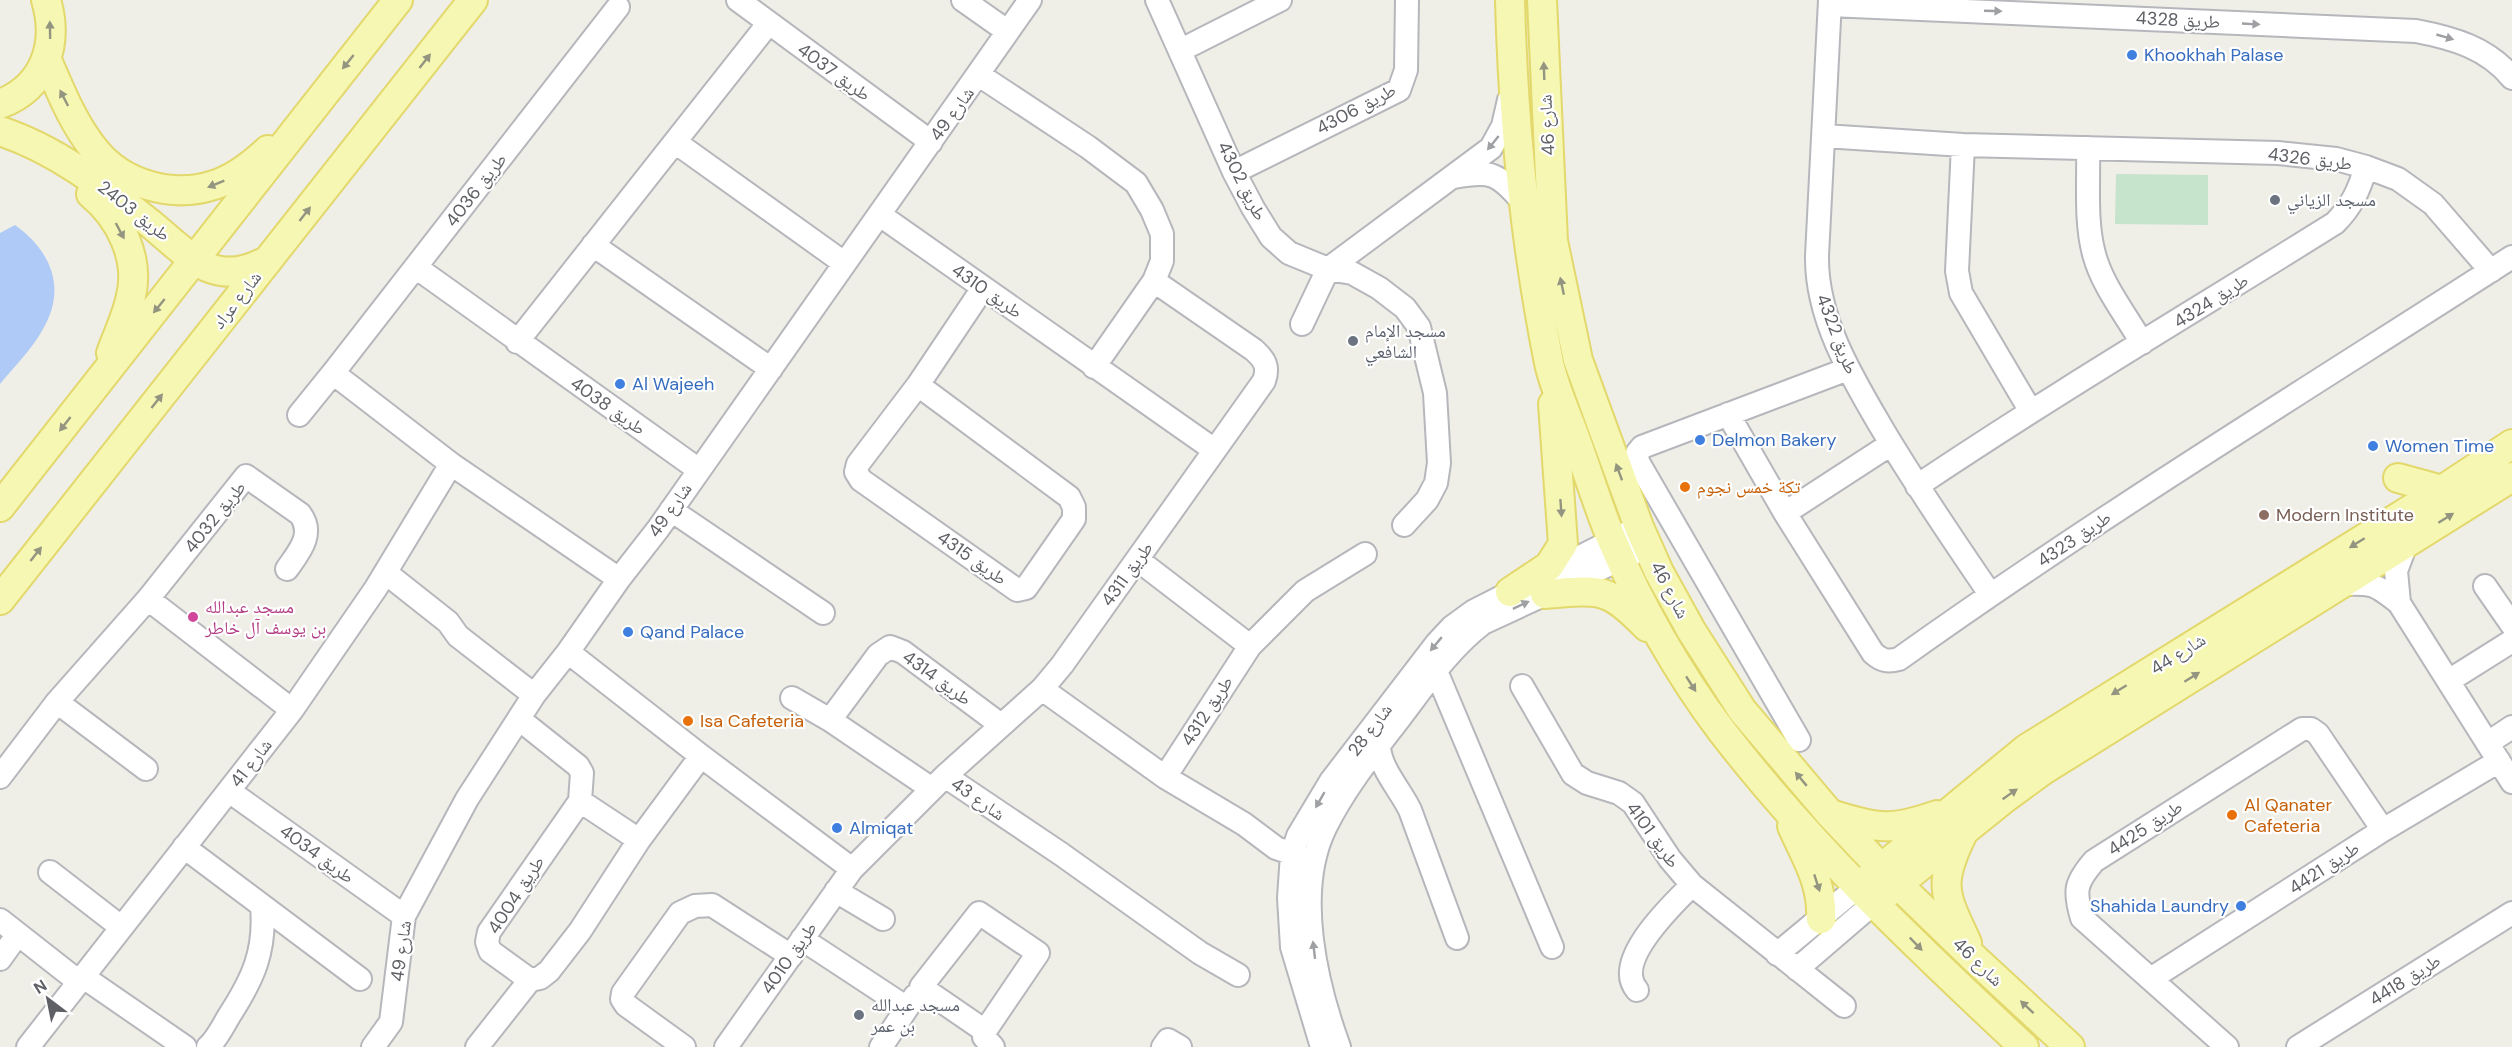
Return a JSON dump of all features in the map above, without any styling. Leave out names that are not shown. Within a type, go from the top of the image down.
[{"type":"main road","points":[[0,507],[398,0]]},
{"type":"main road","name":"شارع عراد","points":[[0,600],[473,0]]},
{"type":"main road","name":"شارع 46","points":[[1510,0],[1513,95],[1523,201],[1550,366],[1617,550],[1666,646],[1719,728],[1785,810],[1940,969],[2024,1047]]},
{"type":"main road","name":"شارع 46","points":[[1542,0],[1553,241],[1578,360],[1643,537],[1691,630],[1742,710],[1830,814],[1889,876],[2070,1047]]},
{"type":"main road","points":[[0,104],[12,100],[32,84],[47,60],[52,32],[46,1]]},
{"type":"main road","points":[[47,60],[76,121],[94,150],[130,179],[152,187],[175,190],[216,185],[240,172],[266,152],[311,110]]},
{"type":"main road","name":"طريق 2403","points":[[0,131],[56,155],[98,182],[196,260],[219,271],[232,272],[245,271],[268,260]]},
{"type":"main road","points":[[56,155],[66,172],[100,201],[114,219],[127,243],[133,271],[129,303],[101,378]]},
{"type":"main road","points":[[1510,592],[1550,566],[1563,544],[1550,366]]},
{"type":"main road","name":"شارع 44","points":[[1867,894],[1957,820],[2026,749],[2512,444]]},
{"type":"main road","name":"شارع 44","points":[[1957,820],[2005,798],[2043,771],[2512,477]]},
{"type":"main road","points":[[2398,478],[2442,490]]},
{"type":"main road","points":[[1545,594],[1589,591],[1606,594],[1622,602],[1666,646]]},
{"type":"main road","points":[[1785,810],[1822,899],[1821,919]]},
{"type":"main road","points":[[1830,814],[1872,827],[1900,827],[1957,820],[1945,885],[1946,895],[1975,959]]},
{"type":"street","name":"طريق 4037","points":[[738,0],[931,142]]},
{"type":"street","points":[[963,0],[1007,31]]},
{"type":"street","name":"شارع 49","points":[[373,1047],[391,1022],[404,916],[467,799],[534,695],[671,510],[1030,0]]},
{"type":"street","name":"طريق 4302","points":[[1156,0],[1181,50],[1234,172],[1271,237],[1289,253],[1328,269],[1352,273],[1379,288],[1405,308],[1419,327],[1435,393],[1439,463],[1436,483],[1428,500],[1404,525]]},
{"type":"street","points":[[1181,50],[1280,0]]},
{"type":"street","name":"طريق 4306","points":[[1234,172],[1399,90],[1406,70],[1407,0]]},
{"type":"street","name":"طريق 4328","points":[[1830,2],[2416,31],[2438,35],[2475,48],[2490,56],[2512,78]]},
{"type":"street","name":"طريق 4322","points":[[1830,2],[1817,274],[1824,305],[1848,369],[1917,486],[1990,594]]},
{"type":"street","name":"طريق 4036","points":[[299,415],[417,268],[618,7]]},
{"type":"street","points":[[517,342],[768,24]]},
{"type":"street","points":[[979,75],[1088,147],[1136,183],[1152,210],[1162,234],[1162,261],[1154,281],[1094,367]]},
{"type":"street","points":[[1302,324],[1328,269],[1453,178],[1494,144],[1503,126],[1509,100],[1513,95]]},
{"type":"street","name":"طريق 4326","points":[[1824,136],[1963,145],[2278,153],[2336,159],[2366,167],[2398,180],[2433,204],[2491,271]]},
{"type":"street","points":[[675,142],[844,262]]},
{"type":"street","points":[[1963,145],[1957,271],[1961,293],[2031,410]]},
{"type":"street","points":[[2088,148],[2094,255],[2142,343]]},
{"type":"street","name":"طريق 4324","points":[[1917,486],[2031,410],[2335,223],[2348,210],[2358,194],[2366,167]]},
{"type":"street","points":[[1453,178],[1488,173],[1506,183],[1523,201]]},
{"type":"street","name":"طريق 4310","points":[[880,215],[1213,449]]},
{"type":"street","points":[[594,245],[771,369]]},
{"type":"street","name":"طريق 4323","points":[[1728,414],[1785,513],[1874,653],[1884,661],[1899,658],[1990,594],[2512,257]]},
{"type":"street","name":"طريق 4038","points":[[417,268],[517,342],[699,470]]},
{"type":"street","name":"طريق 4311","points":[[938,782],[1042,689],[1138,560],[1213,449],[1264,381],[1267,372],[1266,364],[1254,350],[1154,281]]},
{"type":"street","name":"طريق 4315","points":[[918,385],[1069,497],[1074,507],[1074,519],[1026,588],[1017,590],[861,480],[856,472],[858,464],[918,385],[983,288]]},
{"type":"street","points":[[1799,740],[1638,462],[1637,453],[1642,447],[1848,369]]},
{"type":"street","points":[[333,373],[451,464],[619,579]]},
{"type":"street","points":[[1785,513],[1892,444]]},
{"type":"street","name":"شارع 41","points":[[28,1047],[292,710],[386,573],[451,464]]},
{"type":"street","name":"طريق 4032","points":[[0,777],[57,702],[148,599],[246,476],[304,519],[307,535],[304,544],[287,569]]},
{"type":"street","points":[[671,510],[823,613]]},
{"type":"street","name":"شارع 28","points":[[1339,1047],[1320,991],[1313,945],[1306,849],[1324,829],[1379,746],[1464,637],[1483,623],[1545,594],[1617,550],[1643,537]]},
{"type":"street","points":[[2399,603],[2396,571],[2406,544]]},
{"type":"street","name":"شارع 28","points":[[1322,1047],[1292,947],[1289,898],[1331,781],[1437,643],[1452,627],[1474,611],[1510,592],[1617,550]]},
{"type":"street","name":"طريق 4312","points":[[1165,777],[1250,646],[1305,591],[1365,554]]},
{"type":"street","points":[[1138,560],[1250,646]]},
{"type":"street","points":[[386,573],[448,622],[458,636],[534,695]]},
{"type":"street","points":[[2341,584],[2368,583],[2378,586],[2399,603],[2450,680],[2512,782]]},
{"type":"street","points":[[2485,586],[2512,626]]},
{"type":"street","points":[[148,599],[292,710]]},
{"type":"street","points":[[2450,680],[2512,641]]},
{"type":"street","name":"طريق 4314","points":[[830,720],[878,655],[890,647],[903,652],[1001,725]]},
{"type":"street","points":[[568,652],[701,756],[852,869]]},
{"type":"street","points":[[1436,671],[1552,947]]},
{"type":"street","name":"طريق 4101","points":[[1522,686],[1573,774],[1587,783],[1619,793],[1634,803],[1670,859],[1692,885],[1844,1006]]},
{"type":"street","points":[[1042,689],[1165,777],[1244,824],[1306,849]]},
{"type":"street","points":[[792,698],[938,782]]},
{"type":"street","points":[[57,702],[146,770]]},
{"type":"street","points":[[519,719],[578,766],[582,773],[580,801],[639,840]]},
{"type":"street","name":"طريق 4421","points":[[2152,978],[2383,830],[2493,752],[2512,727]]},
{"type":"street","name":"طريق 4425","points":[[2227,1047],[2082,918],[2076,898],[2079,878],[2094,861],[2302,729],[2312,729],[2318,734],[2383,830]]},
{"type":"street","name":"شارع 28","points":[[1379,746],[1382,762],[1402,793],[1457,938]]},
{"type":"street","points":[[477,1047],[530,980],[540,978],[549,972],[580,931],[639,840],[701,756]]},
{"type":"street","name":"شارع 43","points":[[852,869],[938,782],[1061,854],[1200,953],[1238,975]]},
{"type":"street","points":[[1348,790],[1370,782],[1386,784],[1402,793]]},
{"type":"street","name":"طريق 4034","points":[[229,791],[404,916]]},
{"type":"street","name":"طريق 4004","points":[[530,980],[490,951],[487,942],[489,932],[580,801]]},
{"type":"street","points":[[184,847],[360,979]]},
{"type":"street","name":"طريق 4010","points":[[726,1047],[852,869]]},
{"type":"street","points":[[50,872],[121,927]]},
{"type":"street","name":"طريق 4101","points":[[1637,990],[1630,974],[1637,951],[1661,918],[1692,885]]},
{"type":"street","points":[[836,891],[883,919]]},
{"type":"street","points":[[1777,954],[1821,919],[1867,894]]},
{"type":"street","points":[[1797,969],[1867,894]]},
{"type":"street","points":[[684,1047],[626,1005],[622,999],[622,993],[680,913],[695,906],[712,905],[797,947],[907,1008]]},
{"type":"street","points":[[208,1047],[248,987],[255,972],[264,931],[262,906]]},
{"type":"street","points":[[880,1047],[921,987],[979,913],[1038,952],[989,1039],[921,987]]},
{"type":"street","name":"طريق 4418","points":[[2298,1047],[2512,913]]},
{"type":"street","points":[[0,920],[80,979],[185,1047]]},
{"type":"street","points":[[0,959],[18,934]]},
{"type":"street","points":[[1163,1047],[1168,1040],[1180,1047]]},
{"type":"green space","points":[[2116,174],[2208,175],[2208,225],[2115,224]]},
{"type":"water","points":[[15,225],[28,235],[46,259],[52,271],[54,299],[50,314],[39,336],[0,384],[0,233]]},
{"type":"place","name":"Khookhah Palase","points":[[2132,55]]},
{"type":"place","name":"مسجد الزياني","points":[[2275,200]]},
{"type":"place","name":"مسجد الإمام الشافعي","points":[[1353,341]]},
{"type":"place","name":"Al Wajeeh","points":[[620,384]]},
{"type":"place","name":"Delmon Bakery","points":[[1700,440]]},
{"type":"place","name":"Women Time","points":[[2373,446]]},
{"type":"place","name":"تكة خمس نجوم","points":[[1685,487]]},
{"type":"place","name":"Modern Institute","points":[[2264,515]]},
{"type":"place","name":"مسجد عبدالله بن يوسف آل خاطر","points":[[193,617]]},
{"type":"place","name":"Qand Palace","points":[[628,632]]},
{"type":"place","name":"Isa Cafeteria","points":[[688,721]]},
{"type":"place","name":"Al Qanater Cafeteria","points":[[2232,815]]},
{"type":"place","name":"Almiqat","points":[[837,828]]},
{"type":"place","name":"Shahida Laundry","points":[[2241,906]]},
{"type":"place","name":"مسجد عبدالله بن عمر","points":[[859,1015]]}]
